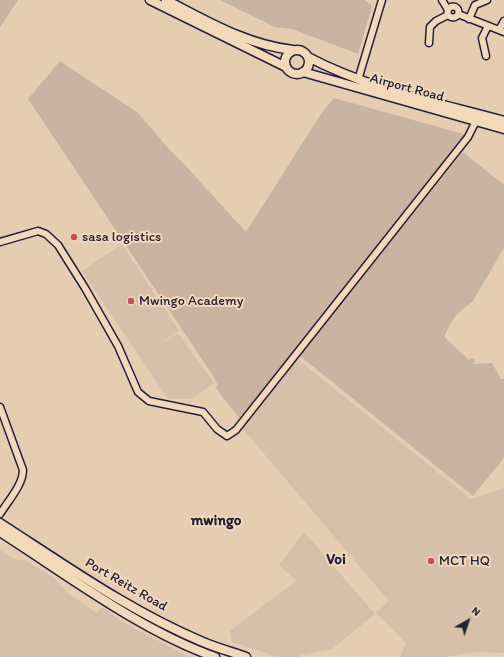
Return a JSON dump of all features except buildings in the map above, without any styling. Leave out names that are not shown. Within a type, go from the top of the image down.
[{"type":"main road","points":[[150,0],[286,67],[294,73],[303,72],[308,67],[308,57],[300,50],[261,45],[166,0]]},
{"type":"main road","points":[[286,67],[286,57],[293,50]]},
{"type":"main road","name":"Airport Road","points":[[308,57],[333,70],[358,80],[504,121]]},
{"type":"main road","name":"Airport Road","points":[[303,72],[504,129]]},
{"type":"main road","name":"Port Reitz Road","points":[[0,522],[88,580],[140,611],[202,642],[246,657]]},
{"type":"main road","points":[[0,532],[132,617],[198,651],[215,657]]},
{"type":"street","points":[[358,80],[382,0]]},
{"type":"street","points":[[442,0],[448,13]]},
{"type":"street","points":[[469,19],[475,5],[487,0]]},
{"type":"street","points":[[429,44],[430,27],[448,13],[451,7],[455,7],[458,10],[458,14],[501,31],[504,21]]},
{"type":"street","points":[[486,56],[482,38],[488,26]]},
{"type":"street","points":[[0,242],[38,231],[51,238],[58,245],[81,282],[118,346],[138,392],[149,401],[203,412],[217,429],[227,436],[236,430],[468,137],[476,121]]},
{"type":"street","points":[[0,407],[23,470],[23,476],[0,514]]},
{"type":"shaded area","points":[[0,0],[18,0],[0,27]]},
{"type":"shaded area","points":[[220,0],[365,0],[372,6],[358,54],[292,29],[275,27]]},
{"type":"shaded area","points":[[60,61],[137,112],[246,232],[321,114],[334,98],[467,135],[307,338],[239,418],[218,391],[216,387],[218,385],[213,376],[28,99]]},
{"type":"shaded area","points":[[463,152],[504,185],[504,248],[473,301],[457,314],[444,337],[469,360],[471,358],[475,360],[474,364],[492,363],[501,379],[504,379],[504,458],[473,496],[299,355]]},
{"type":"shaded area","name":"Mwingo Academy","points":[[122,244],[179,331],[149,350],[178,333],[214,383],[191,399],[168,399],[82,271]]},
{"type":"shaded area","points":[[296,358],[471,499],[504,488],[504,653],[478,652],[444,657],[400,657],[406,643],[376,613],[389,601],[243,429]]},
{"type":"shaded area","points":[[304,532],[375,614],[332,649],[301,655],[300,657],[278,657],[232,642],[230,631],[296,581],[279,565]]},
{"type":"shaded area","points":[[0,550],[19,561],[23,559],[53,577],[69,594],[97,613],[102,607],[128,625],[190,657],[0,657]]},
{"type":"place","name":"sasa logistics","points":[[74,237]]},
{"type":"place","name":"Mwingo Academy","points":[[131,301]]},
{"type":"place","name":"MCT HQ","points":[[431,561]]},
{"type":"district","name":"mwingo","points":[[216,521]]},
{"type":"district","name":"Voi","points":[[336,560]]}]
